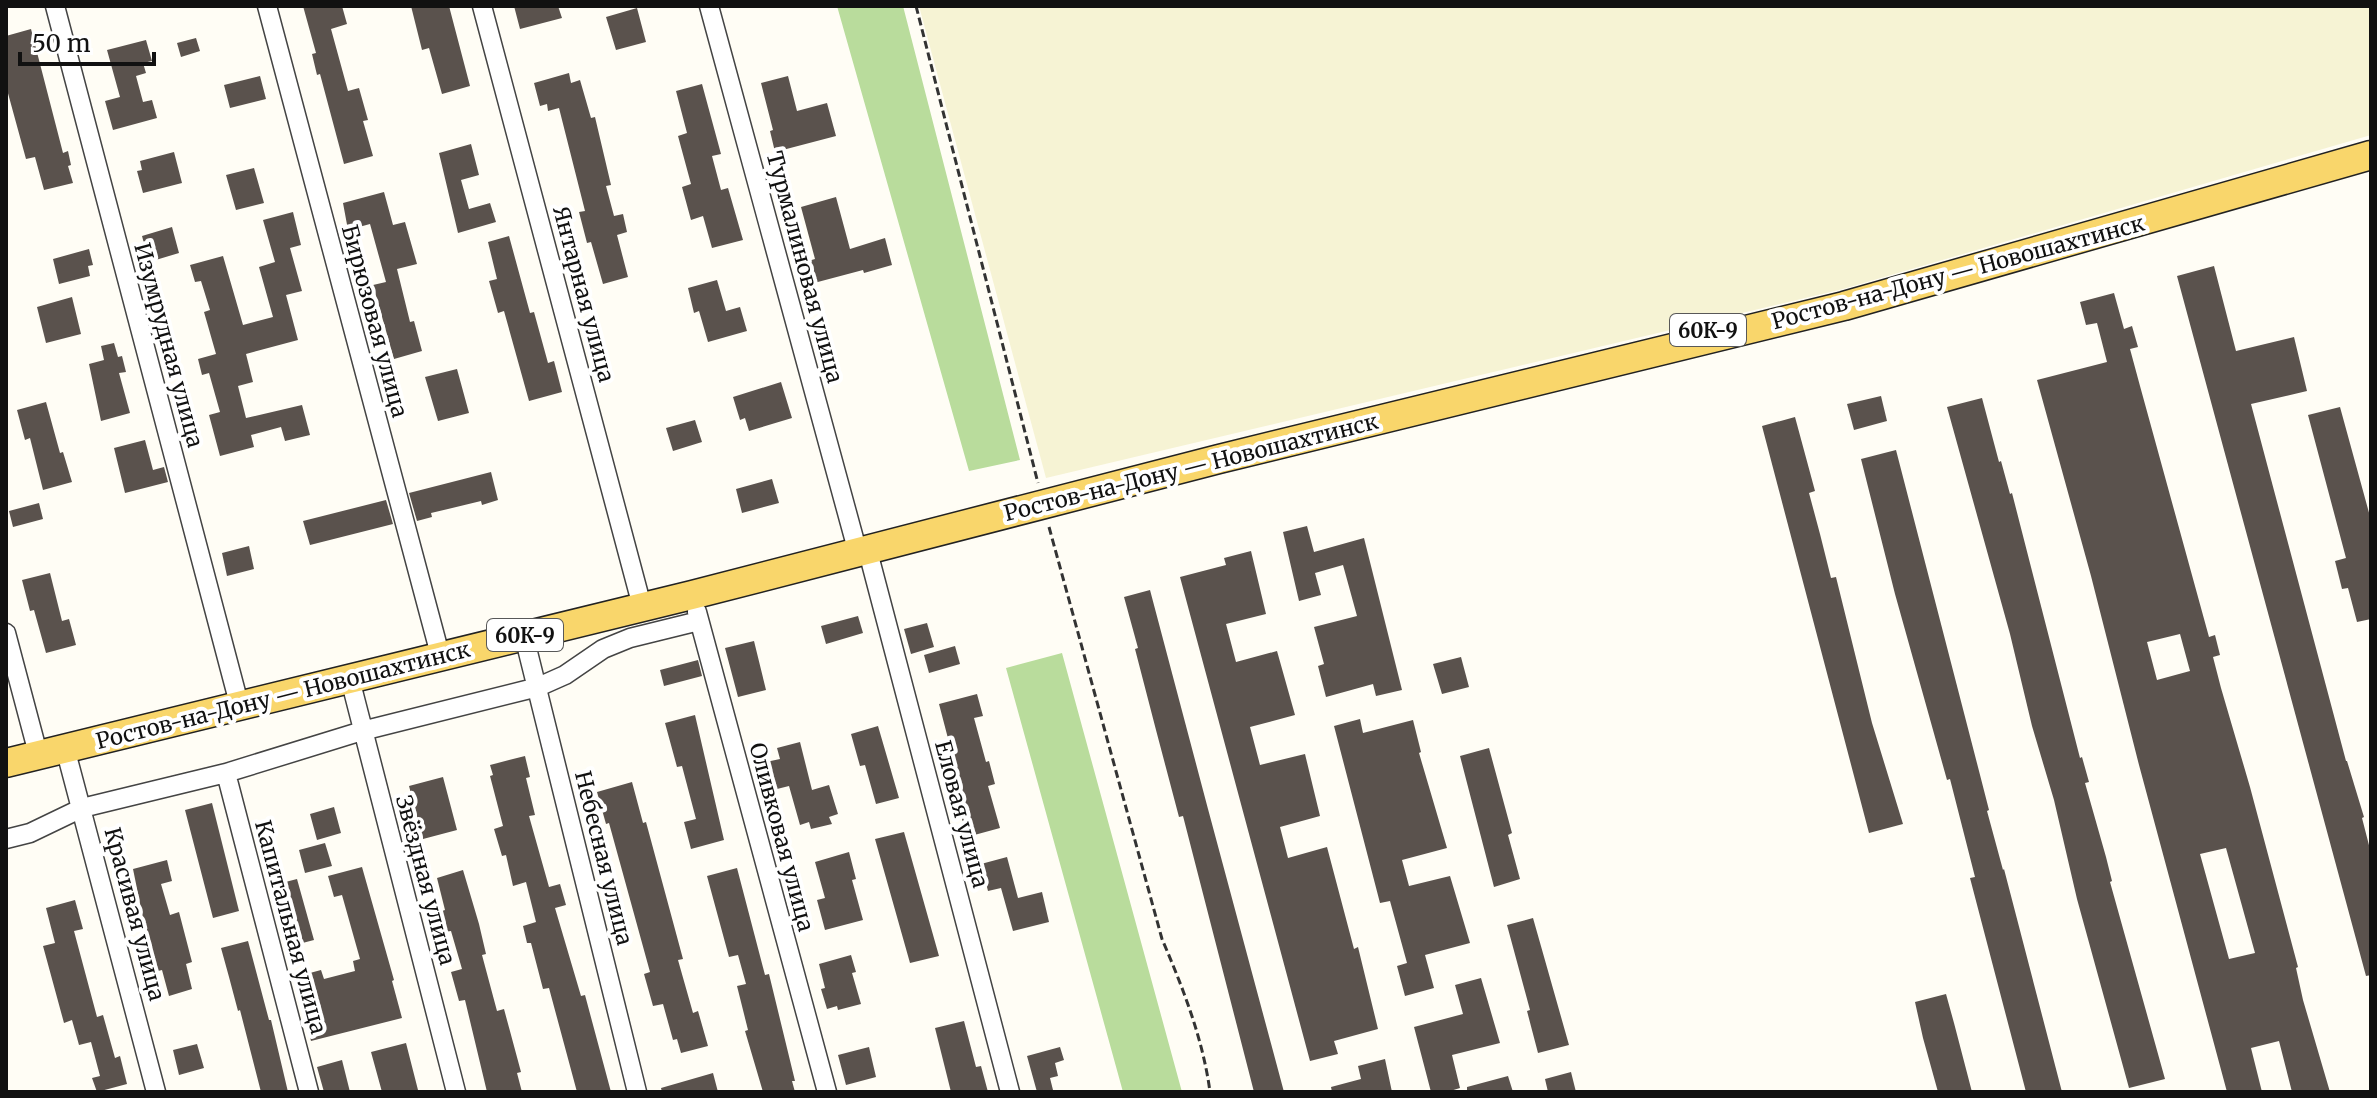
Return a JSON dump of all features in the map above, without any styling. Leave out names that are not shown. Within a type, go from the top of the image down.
[{"type":"main road","name":"Ростов-на-Дону — Новошахтинск","points":[[6,753],[639,595],[861,545],[1842,297],[2371,146]]},
{"type":"main road","name":"Ростов-на-Дону — Новошахтинск","points":[[1042,499],[1844,306],[2371,155]]},
{"type":"main road","name":"Ростов-на-Дону — Новошахтинск","points":[[6,763],[524,636],[696,608],[861,545]]},
{"type":"street","name":"Изумрудная улица","points":[[55,6],[237,696]]},
{"type":"street","name":"Бирюзовая улица","points":[[267,6],[438,647]]},
{"type":"street","name":"Янтарная улица","points":[[482,6],[639,595]]},
{"type":"street","name":"Турмалиновая улица","points":[[709,6],[861,545]]},
{"type":"street","name":"Еловая улица","points":[[861,545],[1010,1092]]},
{"type":"street","points":[[6,839],[30,833],[82,808],[226,773],[362,731],[538,687],[565,675],[603,649],[696,608]]},
{"type":"street","name":"Оливковая улица","points":[[696,608],[827,1092]]},
{"type":"street","points":[[6,633],[36,746]]},
{"type":"street","name":"Небесная улица","points":[[524,636],[637,1092]]},
{"type":"street","name":"Звёздная улица","points":[[350,679],[456,1092]]},
{"type":"street","name":"Красивая улица","points":[[65,748],[156,1092]]},
{"type":"street","name":"Капитальная улица","points":[[226,773],[309,1092]]},
{"type":"path","points":[[916,6],[1042,499],[1162,939],[1181,983],[1206,1062],[1210,1092]]},
{"type":"shaded area","points":[[919,6],[2371,6],[2371,135],[1843,289],[1046,478]]},
{"type":"green space","points":[[837,6],[903,6],[1020,460],[969,471]]},
{"type":"green space","points":[[1062,653],[1182,1092],[1123,1092],[1006,668]]},
{"type":"building","points":[[303,6],[342,6],[347,24],[331,29],[348,91],[359,88],[368,120],[363,121],[373,156],[344,164],[320,74],[317,75],[312,54],[316,53]]},
{"type":"building","points":[[411,6],[449,6],[470,86],[442,94],[429,48],[422,50]]},
{"type":"building","points":[[514,6],[558,6],[562,18],[520,29]]},
{"type":"building","points":[[637,8],[646,42],[616,50],[606,17]]},
{"type":"building","points":[[31,29],[63,153],[68,151],[73,183],[44,190],[35,157],[26,159],[6,86],[6,36]]},
{"type":"building","points":[[196,38],[200,51],[181,57],[177,43]]},
{"type":"building","points":[[146,40],[152,61],[143,63],[146,73],[136,76],[143,102],[152,100],[157,118],[113,130],[105,101],[120,97],[107,50]]},
{"type":"building","points":[[569,73],[571,83],[580,80],[591,118],[595,117],[611,185],[606,186],[614,216],[623,214],[627,232],[617,235],[628,277],[603,284],[579,212],[585,211],[559,108],[548,111],[547,104],[540,106],[534,83]]},
{"type":"building","points":[[260,76],[266,99],[230,108],[224,85]]},
{"type":"building","points":[[788,76],[797,111],[827,103],[836,136],[775,152],[770,131],[773,130],[761,83]]},
{"type":"building","points":[[702,84],[721,154],[712,156],[721,190],[728,188],[743,240],[712,248],[703,216],[691,220],[682,187],[691,184],[678,136],[687,133],[676,91]]},
{"type":"building","points":[[471,144],[479,175],[461,180],[469,209],[490,203],[496,222],[458,233],[439,153]]},
{"type":"building","points":[[174,152],[182,183],[143,193],[137,171],[142,170],[140,161]]},
{"type":"building","points":[[254,168],[264,203],[236,210],[226,175]]},
{"type":"building","points":[[384,192],[393,225],[405,222],[417,264],[397,269],[410,322],[414,321],[422,351],[394,359],[373,285],[386,282],[370,224],[348,230],[343,203]]},
{"type":"building","points":[[836,197],[850,249],[885,238],[892,265],[814,283],[808,261],[815,259],[801,207]]},
{"type":"building","points":[[293,212],[301,245],[290,248],[302,291],[286,295],[298,340],[246,354],[253,382],[238,386],[246,418],[302,405],[310,435],[285,441],[281,427],[251,435],[254,447],[220,456],[209,415],[220,412],[209,373],[202,375],[198,359],[216,354],[204,312],[210,310],[201,281],[195,282],[190,265],[223,256],[243,325],[273,317],[259,267],[275,262],[263,220]]},
{"type":"building","points":[[172,227],[179,253],[149,262],[142,236]]},
{"type":"building","points":[[509,236],[530,313],[534,312],[548,363],[554,361],[562,392],[529,401],[504,311],[498,313],[489,281],[497,279],[488,242]]},
{"type":"building","points":[[89,249],[93,265],[88,266],[90,276],[59,284],[53,259]]},
{"type":"building","points":[[2214,266],[2236,351],[2294,337],[2307,391],[2251,404],[2346,761],[2364,817],[2371,853],[2371,975],[2366,976],[2177,276]]},
{"type":"building","points":[[717,280],[726,311],[740,307],[747,331],[708,342],[699,311],[694,313],[688,288]]},
{"type":"building","points":[[2114,293],[2124,329],[2132,326],[2138,347],[2130,349],[2209,637],[2215,635],[2220,655],[2213,657],[2330,1092],[2292,1092],[2279,1041],[2251,1048],[2262,1092],[2227,1092],[2037,380],[2107,362],[2097,323],[2086,325],[2080,302]],"holes":[[[2180,634],[2190,671],[2157,680],[2147,642]],[[2226,848],[2255,953],[2229,959],[2200,854]]]},
{"type":"building","points":[[72,297],[81,334],[46,343],[37,307]]},
{"type":"building","points":[[114,343],[118,357],[122,356],[126,372],[119,373],[130,413],[101,421],[89,364],[104,360],[101,346]]},
{"type":"building","points":[[457,369],[469,413],[438,421],[425,377]]},
{"type":"building","points":[[781,382],[792,418],[749,431],[745,418],[740,420],[733,397]]},
{"type":"building","points":[[1881,396],[1887,421],[1854,430],[1847,404]]},
{"type":"building","points":[[1982,398],[1999,462],[2012,493],[2080,758],[2089,782],[2085,783],[2110,882],[2165,1079],[2129,1088],[1947,407]]},
{"type":"building","points":[[46,402],[60,453],[63,452],[72,482],[43,490],[30,438],[25,440],[17,410]]},
{"type":"building","points":[[2340,407],[2371,520],[2371,619],[2357,622],[2348,588],[2342,589],[2335,561],[2346,558],[2308,415]]},
{"type":"building","points":[[1795,417],[1815,491],[1809,493],[1831,578],[1836,577],[1872,723],[1903,824],[1869,833],[1762,426]]},
{"type":"building","points":[[695,420],[702,442],[673,451],[666,428]]},
{"type":"building","points":[[145,440],[153,470],[164,467],[168,482],[125,493],[114,448]]},
{"type":"building","points":[[1896,450],[2062,1092],[2026,1092],[1970,878],[1975,877],[1950,779],[1947,780],[1895,594],[1861,459]]},
{"type":"building","points":[[491,472],[498,500],[431,513],[432,517],[417,521],[409,493]]},
{"type":"building","points":[[772,479],[779,503],[742,513],[736,489]]},
{"type":"building","points":[[386,500],[393,524],[310,545],[303,521]]},
{"type":"building","points":[[39,503],[43,519],[13,527],[9,511]]},
{"type":"building","points":[[1307,526],[1314,552],[1364,538],[1402,690],[1376,696],[1373,684],[1326,697],[1318,666],[1324,664],[1314,627],[1357,616],[1343,565],[1315,573],[1321,595],[1299,601],[1283,532]]},
{"type":"building","points":[[249,546],[254,569],[227,576],[222,553]]},
{"type":"building","points":[[1251,551],[1266,614],[1226,624],[1236,662],[1277,651],[1295,715],[1250,727],[1260,765],[1305,754],[1320,816],[1280,827],[1288,858],[1327,847],[1354,949],[1358,947],[1378,1029],[1334,1041],[1338,1054],[1310,1061],[1180,577],[1226,565],[1224,558]]},
{"type":"building","points":[[50,573],[62,621],[69,619],[76,645],[46,653],[22,580]]},
{"type":"building","points":[[1150,590],[1284,1092],[1254,1092],[1183,816],[1179,817],[1124,597]]},
{"type":"building","points":[[858,616],[863,633],[826,644],[821,626]]},
{"type":"building","points":[[927,623],[934,647],[911,654],[904,629]]},
{"type":"building","points":[[754,641],[766,690],[738,697],[725,648]]},
{"type":"building","points":[[955,646],[960,664],[929,673],[924,655]]},
{"type":"building","points":[[1461,657],[1469,687],[1442,694],[1433,664]]},
{"type":"building","points":[[698,660],[702,676],[664,686],[660,670]]},
{"type":"building","points":[[977,694],[983,716],[974,718],[995,784],[988,786],[1000,828],[967,837],[960,812],[967,811],[939,704]]},
{"type":"building","points":[[695,715],[724,840],[691,849],[684,822],[696,819],[682,766],[677,767],[665,723]]},
{"type":"building","points":[[1360,719],[1363,733],[1413,720],[1419,753],[1447,848],[1402,860],[1409,886],[1450,876],[1470,943],[1425,955],[1434,988],[1405,996],[1397,966],[1407,963],[1390,901],[1380,903],[1334,726]]},
{"type":"building","points":[[878,726],[899,798],[876,804],[865,765],[860,766],[851,734]]},
{"type":"building","points":[[800,742],[812,790],[829,785],[838,814],[829,817],[832,824],[811,829],[809,822],[800,825],[789,786],[773,790],[766,762],[780,759],[777,748]]},
{"type":"building","points":[[1489,748],[1512,833],[1508,835],[1520,879],[1494,887],[1460,756]]},
{"type":"building","points":[[525,756],[530,777],[526,778],[535,815],[529,816],[549,887],[560,884],[566,905],[555,908],[581,996],[585,995],[611,1092],[577,1092],[549,988],[543,989],[531,943],[527,943],[523,926],[536,922],[526,882],[513,886],[506,855],[502,856],[494,829],[503,826],[490,765]]},
{"type":"building","points":[[443,777],[457,830],[423,839],[409,786]]},
{"type":"building","points":[[632,782],[683,959],[678,960],[693,1013],[698,1011],[708,1046],[681,1053],[677,1039],[673,1040],[663,1004],[653,1006],[644,974],[650,972],[609,823],[606,824],[597,792]]},
{"type":"building","points":[[212,803],[239,911],[213,918],[185,810]]},
{"type":"building","points":[[334,807],[341,833],[317,840],[310,814]]},
{"type":"building","points":[[904,832],[939,956],[910,963],[875,839]]},
{"type":"building","points":[[325,843],[332,866],[305,873],[299,850]]},
{"type":"building","points":[[849,852],[856,879],[852,880],[863,920],[825,930],[817,900],[825,898],[815,862]]},
{"type":"building","points":[[1007,857],[1018,898],[1042,892],[1049,922],[1013,931],[1001,888],[988,891],[981,864]]},
{"type":"building","points":[[167,860],[172,881],[161,884],[170,915],[179,912],[192,962],[186,964],[192,989],[169,996],[162,970],[158,971],[133,869]]},
{"type":"building","points":[[362,867],[402,1018],[311,1041],[295,977],[321,970],[324,979],[355,971],[353,961],[360,959],[342,895],[334,897],[328,876]]},
{"type":"building","points":[[737,868],[765,975],[769,974],[795,1092],[763,1092],[745,1031],[748,1030],[737,986],[746,984],[738,955],[729,957],[707,876]]},
{"type":"building","points":[[463,870],[479,924],[486,954],[482,955],[497,1011],[504,1009],[521,1072],[517,1073],[522,1092],[487,1092],[465,1000],[459,1001],[451,972],[462,969],[451,931],[444,932],[439,912],[445,910],[437,878]]},
{"type":"building","points":[[297,879],[314,940],[287,947],[270,886]]},
{"type":"building","points":[[75,900],[83,929],[74,931],[97,1017],[103,1015],[115,1058],[120,1056],[127,1084],[97,1092],[92,1078],[100,1076],[91,1042],[79,1045],[72,1020],[64,1023],[43,946],[55,943],[46,908]]},
{"type":"building","points":[[1533,918],[1569,1045],[1538,1053],[1507,925]]},
{"type":"building","points":[[248,941],[288,1092],[261,1092],[221,948]]},
{"type":"building","points":[[851,955],[856,972],[852,973],[861,1004],[838,1010],[837,1006],[827,1009],[821,989],[825,988],[819,964]]},
{"type":"building","points":[[1481,978],[1500,1043],[1452,1055],[1460,1088],[1431,1092],[1414,1027],[1463,1014],[1455,985]]},
{"type":"building","points":[[1946,994],[1972,1092],[1938,1092],[1923,1038],[1915,1002]]},
{"type":"building","points":[[964,1021],[976,1067],[981,1066],[988,1092],[951,1092],[935,1028]]},
{"type":"building","points":[[406,1043],[418,1090],[382,1092],[371,1052]]},
{"type":"building","points":[[197,1044],[204,1068],[179,1075],[173,1050]]},
{"type":"building","points":[[869,1047],[876,1077],[846,1085],[838,1055]]},
{"type":"building","points":[[1060,1047],[1064,1060],[1055,1063],[1058,1076],[1050,1078],[1053,1090],[1037,1092],[1027,1056]]},
{"type":"building","points":[[1385,1059],[1392,1092],[1332,1092],[1331,1087],[1361,1079],[1358,1066]]},
{"type":"building","points":[[342,1060],[350,1092],[324,1092],[317,1067]]},
{"type":"building","points":[[1571,1072],[1576,1092],[1548,1092],[1545,1079]]},
{"type":"building","points":[[713,1073],[718,1092],[662,1092],[661,1088]]},
{"type":"building","points":[[1508,1076],[1513,1092],[1467,1092],[1467,1087]]}]
